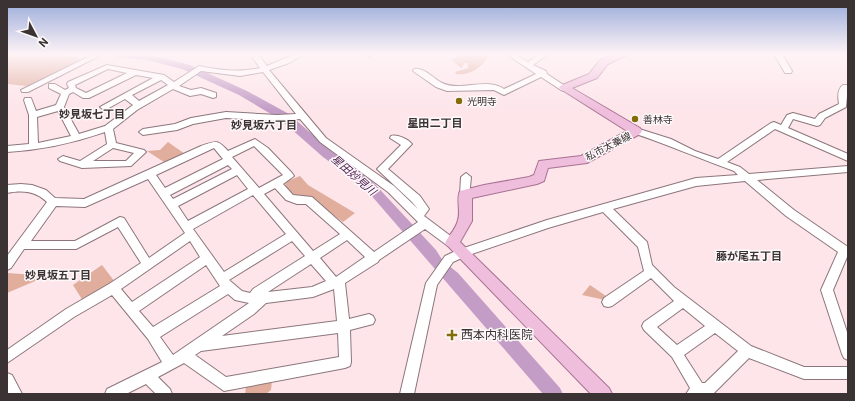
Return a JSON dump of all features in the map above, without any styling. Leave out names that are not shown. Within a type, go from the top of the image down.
[{"type":"main road","points":[[564,88],[592,76],[595,73]]},
{"type":"main road","name":"私市太秦線","points":[[465,195],[486,189],[512,187],[529,183],[540,178],[542,164],[583,160],[604,150],[636,131],[564,88]]},
{"type":"main road","points":[[465,195],[468,210],[457,248],[603,394]]},
{"type":"street","points":[[25,90],[61,73]]},
{"type":"street","points":[[32,115],[60,107],[69,91],[71,84],[95,73]]},
{"type":"street","points":[[52,86],[86,96],[135,73]]},
{"type":"street","points":[[140,73],[161,77],[190,93],[201,91],[213,95]]},
{"type":"street","points":[[7,149],[34,147],[77,138],[108,128],[138,105],[193,73]]},
{"type":"street","points":[[220,73],[226,74],[254,73]]},
{"type":"street","points":[[266,73],[323,140],[391,189],[420,222],[457,248]]},
{"type":"street","points":[[420,73],[439,85],[447,88],[496,87],[504,92],[543,73],[564,88]]},
{"type":"street","points":[[104,106],[161,77]]},
{"type":"street","points":[[784,129],[790,117],[793,116],[817,123],[822,116],[843,105],[842,97],[844,88],[846,87]]},
{"type":"street","points":[[126,95],[138,105]]},
{"type":"street","points":[[28,100],[32,115],[34,147]]},
{"type":"street","points":[[60,107],[77,138]]},
{"type":"street","points":[[143,132],[177,127],[191,121],[226,115],[277,118],[304,116]]},
{"type":"street","points":[[720,162],[774,125],[848,158]]},
{"type":"street","points":[[108,128],[112,136],[112,145]]},
{"type":"street","points":[[636,131],[668,141],[692,153],[737,169],[790,213],[846,252],[827,290],[848,354]]},
{"type":"street","points":[[150,174],[225,284],[239,296],[258,299],[313,292],[336,283],[374,259],[406,236],[420,222],[424,210],[416,199],[382,168],[407,144],[394,138]]},
{"type":"street","points":[[7,357],[70,313],[113,288],[189,231],[256,191],[290,176],[265,150],[254,142],[164,194]]},
{"type":"street","points":[[7,189],[22,186],[43,192],[54,202],[85,203],[216,144],[292,236],[330,279],[336,283],[344,326],[345,362],[224,384],[184,355]]},
{"type":"street","points":[[63,159],[82,164],[128,164],[141,152],[112,145],[82,164]]},
{"type":"street","points":[[408,394],[432,283],[457,248],[696,182],[848,169]]},
{"type":"street","points":[[171,205],[237,170]]},
{"type":"street","points":[[465,195],[466,177]]},
{"type":"street","points":[[277,183],[283,192],[294,201],[308,200],[348,234],[374,259]]},
{"type":"street","points":[[7,265],[14,250],[54,202]]},
{"type":"street","points":[[605,208],[643,245],[647,267],[651,272],[670,291],[747,351],[804,372],[848,374]]},
{"type":"street","points":[[14,250],[76,245],[120,221],[147,264]]},
{"type":"street","points":[[112,394],[171,364],[250,310],[258,299],[257,294],[348,234]]},
{"type":"street","points":[[152,335],[292,236]]},
{"type":"street","points":[[132,309],[208,258]]},
{"type":"street","points":[[608,302],[651,272]]},
{"type":"street","points":[[113,288],[132,309],[152,335],[171,364]]},
{"type":"street","points":[[683,301],[648,326],[676,352],[696,392],[708,390],[747,351]]},
{"type":"street","points":[[199,345],[344,326],[369,320]]},
{"type":"street","points":[[676,352],[715,326]]},
{"type":"street","points":[[148,376],[164,394]]},
{"type":"street","points":[[7,380],[15,394]]},
{"type":"shaded area","points":[[7,73],[54,73],[27,86],[7,84]]},
{"type":"shaded area","points":[[455,73],[468,73],[465,74]]},
{"type":"shaded area","points":[[168,142],[185,154],[167,164],[147,151],[160,150]]},
{"type":"shaded area","points":[[300,176],[308,185],[355,213],[343,222],[307,196],[299,198],[287,191],[285,182]]},
{"type":"shaded area","points":[[102,265],[115,282],[83,301],[73,285]]},
{"type":"shaded area","points":[[8,273],[47,276],[7,293]]},
{"type":"shaded area","points":[[590,285],[606,296],[605,300],[582,295]]},
{"type":"shaded area","points":[[272,381],[271,390],[266,394],[245,394],[246,387]]},
{"type":"waterway","name":"星田妙見川","points":[[199,73],[243,93],[285,117],[327,154],[368,184],[431,254],[438,265],[453,278],[554,394]]},
{"type":"place","name":"光明寺","points":[[459,101]]},
{"type":"place","name":"善林寺","points":[[635,119]]},
{"type":"place","name":"西本内科医院","points":[[452,335]]},
{"type":"district","name":"妙見坂七丁目","points":[[92,114]]},
{"type":"district","name":"星田二丁目","points":[[435,123]]},
{"type":"district","name":"妙見坂六丁目","points":[[264,125]]},
{"type":"district","name":"藤が尾五丁目","points":[[749,256]]},
{"type":"district","name":"妙見坂五丁目","points":[[58,275]]}]
